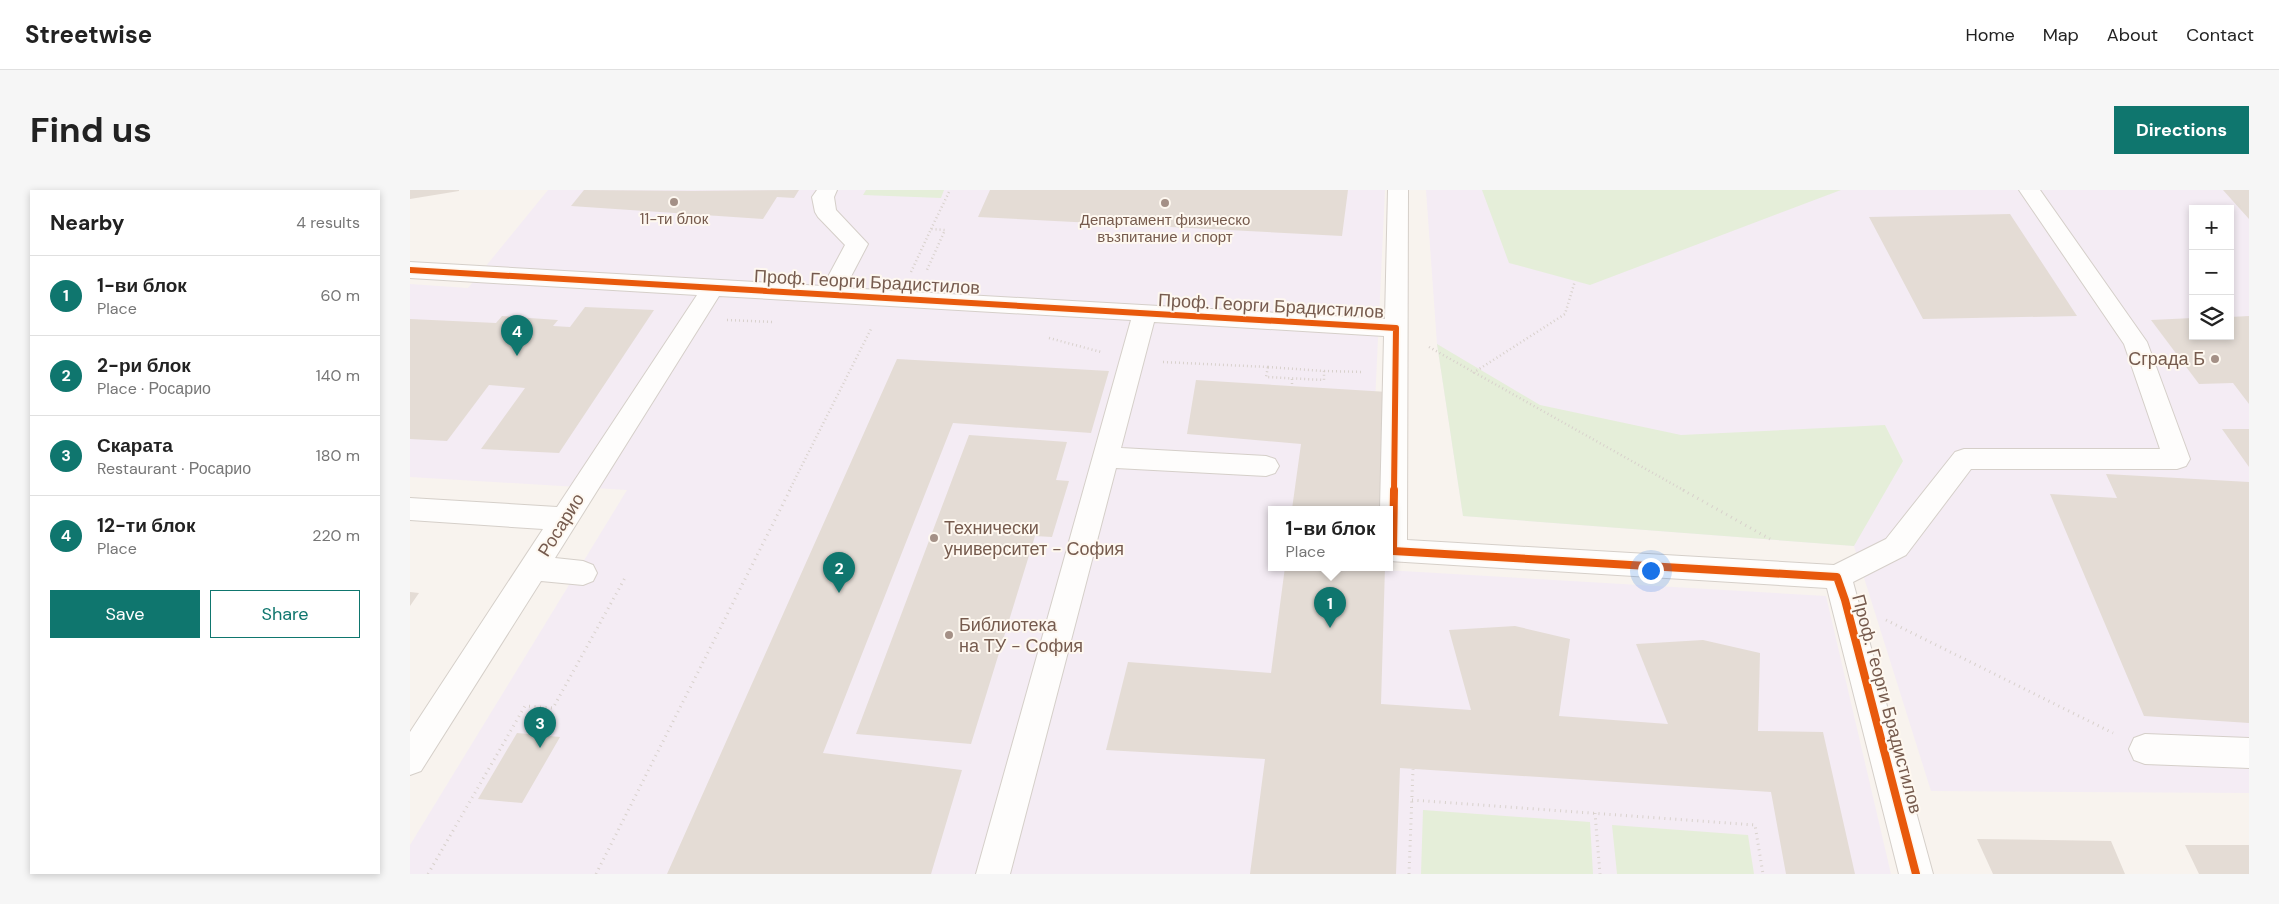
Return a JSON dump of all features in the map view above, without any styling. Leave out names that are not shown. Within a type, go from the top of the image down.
[{"type":"street","points":[[826,190],[823,197],[826,212],[857,244],[830,295]]},
{"type":"street","points":[[1396,328],[1398,190]]},
{"type":"street","points":[[1841,588],[1896,547],[1964,459],[2177,458],[2135,342],[2029,190]]},
{"type":"street","name":"Проф. Георги Брадистилов","points":[[410,270],[1396,328],[1393,551],[1841,588],[1916,874]]},
{"type":"street","name":"Росарио","points":[[410,760],[712,289]]},
{"type":"street","points":[[993,874],[1145,314]]},
{"type":"street","points":[[1106,457],[1266,466]]},
{"type":"street","points":[[410,509],[565,520]]},
{"type":"street","points":[[534,568],[583,573]]},
{"type":"street","points":[[2145,749],[2249,753]]},
{"type":"path","points":[[897,299],[950,190]]},
{"type":"path","points":[[930,264],[945,230],[931,230]]},
{"type":"path","points":[[1473,373],[1565,314],[1574,281]]},
{"type":"path","points":[[692,319],[777,322]]},
{"type":"path","points":[[862,326],[881,327]]},
{"type":"path","points":[[596,874],[872,327]]},
{"type":"path","points":[[1396,328],[1777,543]]},
{"type":"path","points":[[1042,336],[1132,360],[1395,374]]},
{"type":"path","points":[[1268,367],[1266,378],[1324,380],[1324,371]]},
{"type":"path","points":[[1292,379],[1292,386]]},
{"type":"path","points":[[428,874],[525,706],[553,708],[626,576]]},
{"type":"path","points":[[1841,588],[2145,749]]},
{"type":"path","points":[[1409,874],[1413,769]]},
{"type":"path","points":[[1412,800],[1755,825],[1763,874]]},
{"type":"path","points":[[1595,813],[1600,874]]},
{"type":"shaded area","name":"Технически университет - София","points":[[548,190],[1385,190],[1370,506],[1268,506],[1268,571],[1393,570],[1826,596],[1891,874],[410,874],[410,845],[627,490],[410,477],[410,284],[468,288]]},
{"type":"shaded area","points":[[1426,190],[2249,190],[2249,793],[1931,791],[1854,546],[1463,516],[1437,344]]},
{"type":"green space","points":[[866,190],[944,190],[941,198],[863,195]]},
{"type":"green space","points":[[1482,190],[1841,190],[1590,285],[1509,263]]},
{"type":"green space","points":[[1437,344],[1540,405],[1681,435],[1885,425],[1903,461],[1854,546],[1463,516]]},
{"type":"green space","points":[[1423,810],[1590,822],[1593,874],[1421,874]]},
{"type":"green space","points":[[1612,825],[1748,835],[1754,874],[1617,874]]},
{"type":"building","points":[[410,190],[459,190],[459,191],[410,199]]},
{"type":"building","name":"11-ти блок","points":[[584,190],[799,190],[794,198],[777,197],[763,219],[571,206]]},
{"type":"building","name":"Департамент физическо възпитание и спорт","points":[[990,190],[1348,190],[1342,236],[978,217]]},
{"type":"building","points":[[2223,190],[2249,190],[2249,219]]},
{"type":"building","points":[[2010,214],[2077,316],[1923,319],[1869,217]]},
{"type":"building","points":[[585,307],[654,310],[559,453],[481,449],[525,388],[489,385],[447,441],[410,439],[410,319],[496,323],[502,316],[558,320],[553,326],[570,327]]},
{"type":"building","name":"Сграда Б","points":[[2249,316],[2249,404],[2233,383],[2199,384],[2151,320],[2189,318],[2189,340],[2234,340],[2234,317]]},
{"type":"building","points":[[897,359],[1109,371],[1091,433],[953,423],[823,753],[962,770],[931,874],[667,874]]},
{"type":"building","points":[[1196,380],[1388,392],[1386,506],[1292,506],[1301,444],[1187,434]]},
{"type":"building","points":[[2222,429],[2249,429],[2249,467]]},
{"type":"building","name":"Библиотека на ТУ - София","points":[[969,435],[1067,442],[1056,480],[1069,481],[1052,537],[1035,536],[971,744],[856,734]]},
{"type":"building","points":[[2106,474],[2249,482],[2249,723],[2144,716],[2050,494],[2117,498]]},
{"type":"building","points":[[1284,571],[1385,571],[1381,704],[1471,710],[1449,630],[1515,626],[1570,639],[1559,716],[1668,724],[1636,644],[1703,640],[1760,653],[1758,731],[1823,732],[1855,874],[1786,874],[1771,792],[1400,768],[1396,874],[1250,874],[1265,759],[1106,750],[1128,662],[1271,673]]},
{"type":"building","points":[[410,592],[419,593],[410,606]]},
{"type":"building","points":[[517,733],[560,737],[522,803],[478,799]]},
{"type":"building","points":[[1977,839],[2111,841],[2125,874],[1993,874]]},
{"type":"building","points":[[2185,845],[2249,845],[2249,874],[2199,874]]},
{"type":"cycle path","points":[[410,270],[1396,328],[1393,551],[1837,577],[1845,600],[1916,874]]},
{"type":"place","name":"11-ти блок","points":[[674,202]]},
{"type":"place","name":"Департамент физическо възпитание и спорт","points":[[1165,203]]},
{"type":"place","name":"12-ти блок","points":[[517,356]]},
{"type":"place","name":"Сграда Б","points":[[2215,359]]},
{"type":"place","name":"Технически университет - София","points":[[934,538]]},
{"type":"place","name":"2-ри блок","points":[[839,593]]},
{"type":"place","name":"1-ви блок","points":[[1330,628]]},
{"type":"place","name":"Библиотека на ТУ - София","points":[[949,635]]},
{"type":"place","name":"Скарата","points":[[540,748]]}]
